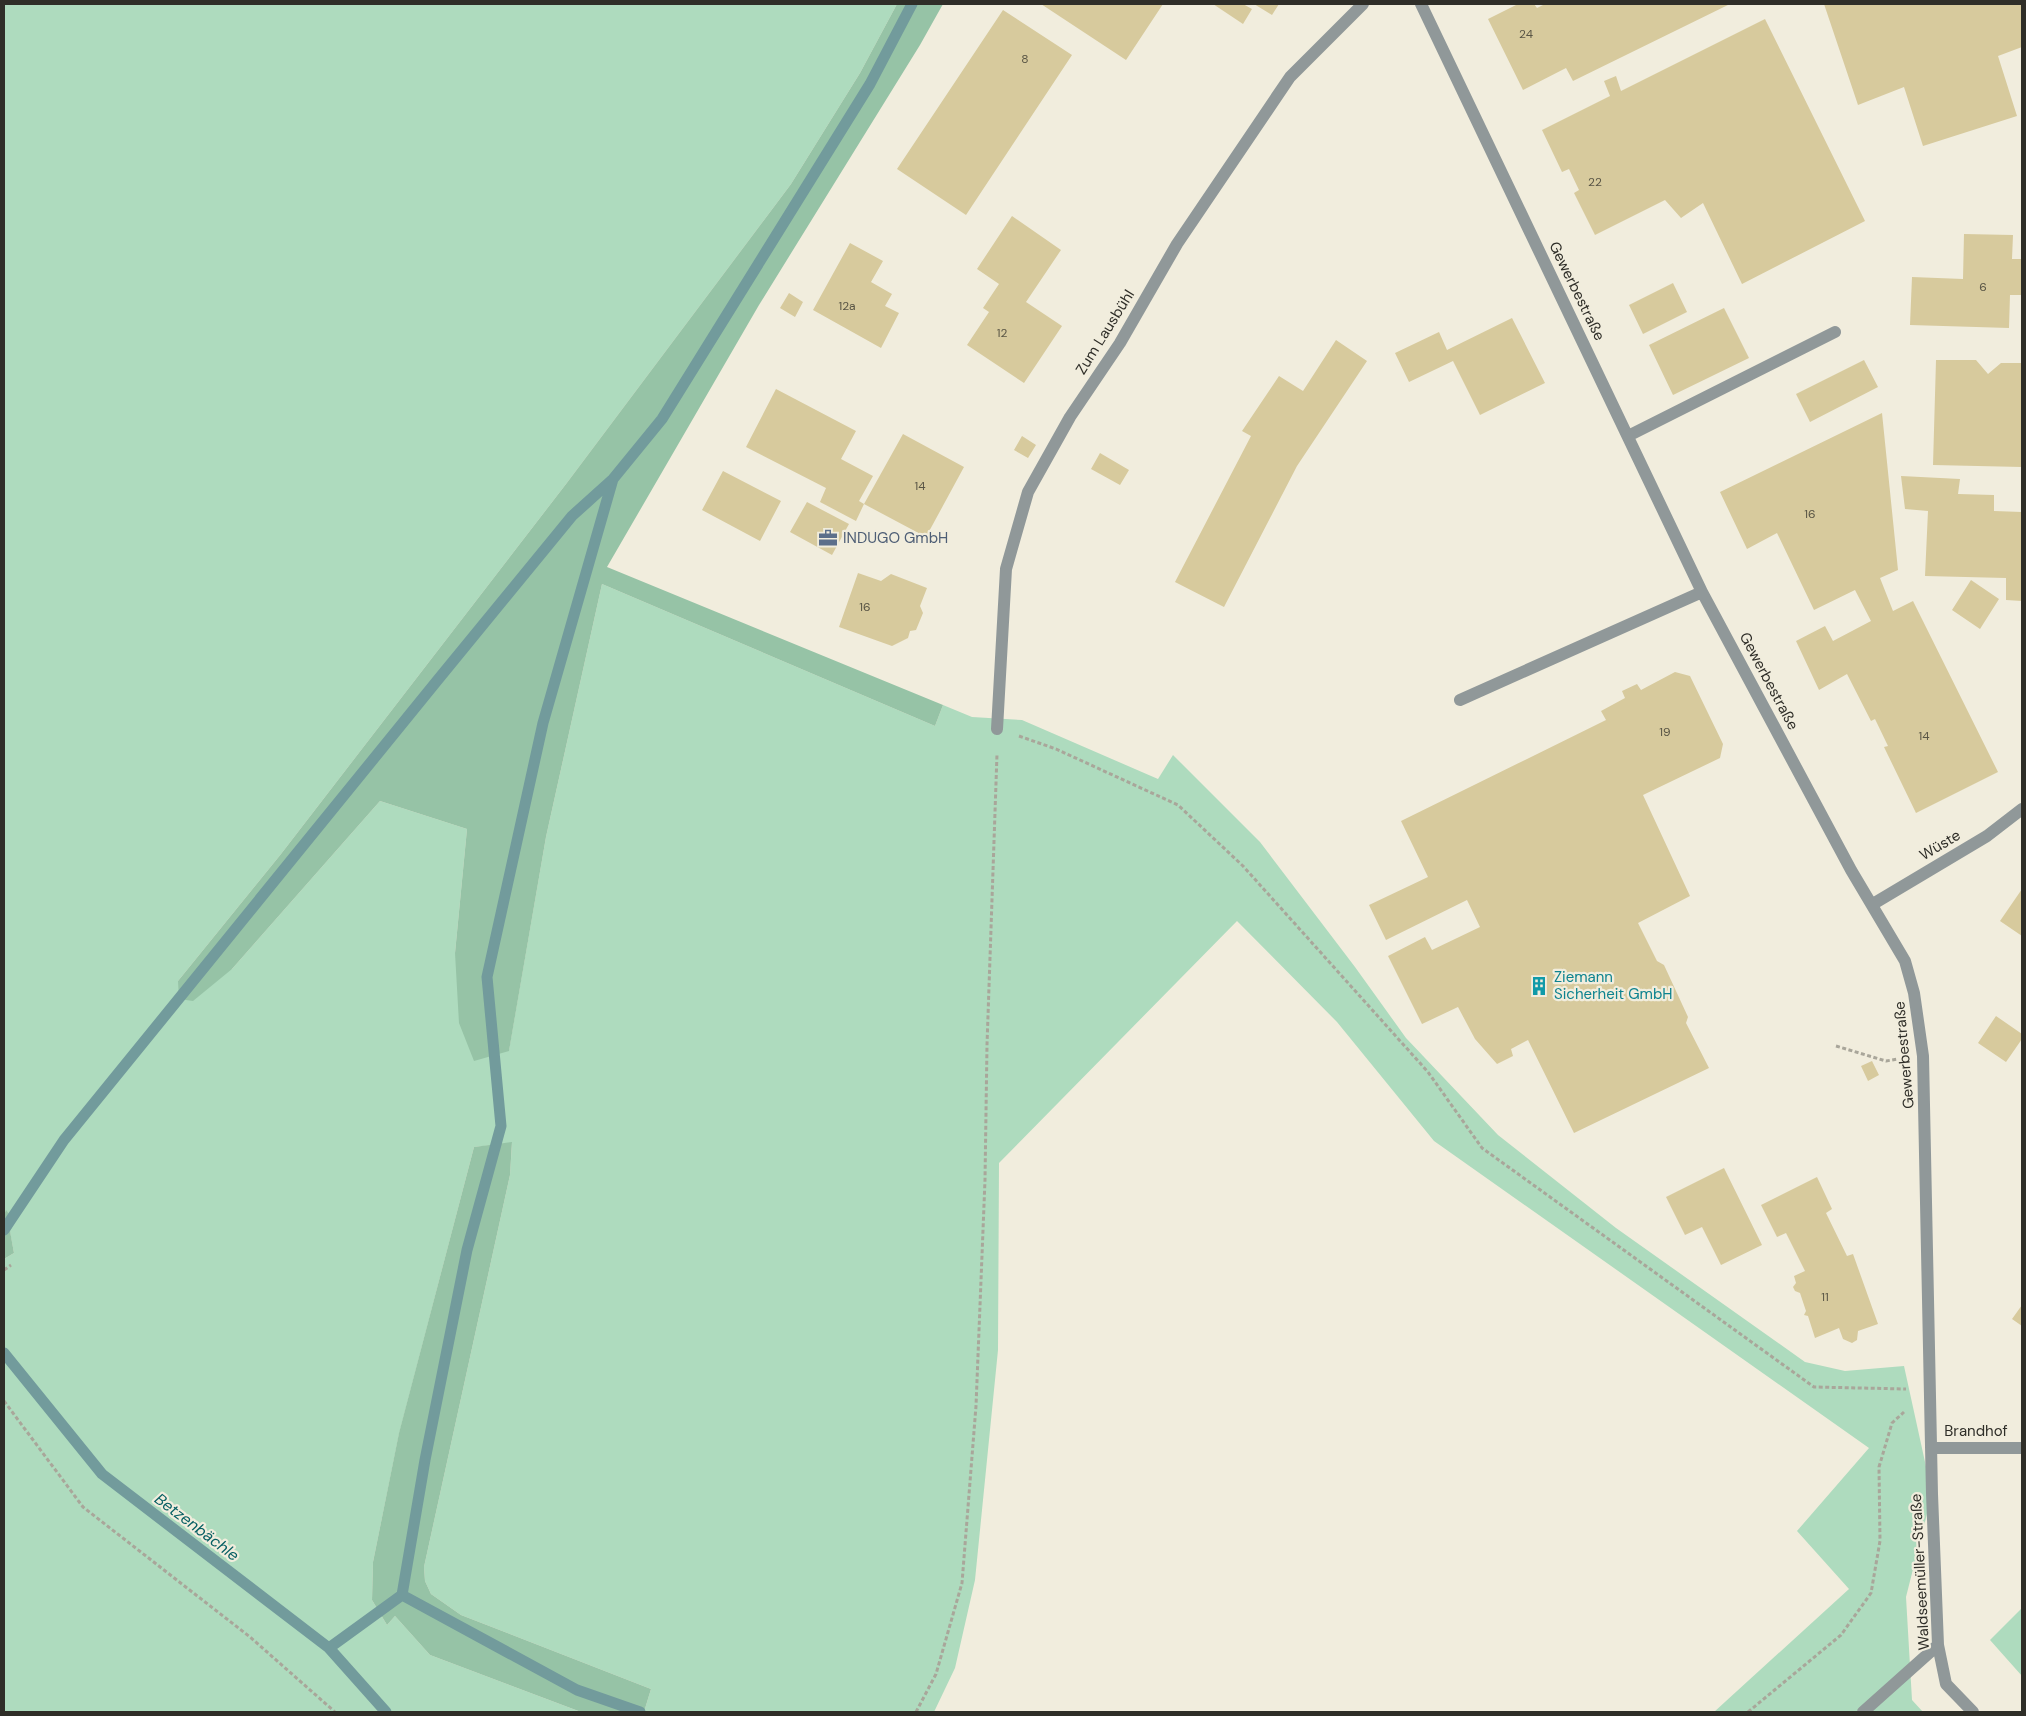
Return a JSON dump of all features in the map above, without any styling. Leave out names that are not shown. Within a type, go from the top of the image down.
[{"type":"street","name":"Zum Lausbühl","points":[[997,728],[1006,570],[1028,492],[1070,417],[1120,343],[1177,244],[1290,77],[1363,4]]},
{"type":"street","name":"Gewerbestraße","points":[[1421,4],[1702,592],[1852,870],[1905,961],[1914,993],[1923,1056],[1931,1448]]},
{"type":"street","points":[[1628,436],[1835,332]]},
{"type":"street","points":[[1460,700],[1702,592]]},
{"type":"street","name":"Wüste","points":[[1872,904],[1987,836],[2022,809]]},
{"type":"street","name":"Brandhof","points":[[1931,1448],[2022,1448]]},
{"type":"street","name":"Waldseemüller-Straße","points":[[1931,1448],[1938,1645],[1946,1684],[1973,1712]]},
{"type":"street","points":[[1863,1712],[1938,1645]]},
{"type":"path","points":[[916,1712],[936,1674],[962,1583],[976,1416],[985,1180],[987,1045],[997,728],[1056,749],[1178,805],[1243,866],[1428,1072],[1482,1148],[1814,1388],[1929,1390]]},
{"type":"path","points":[[1836,1046],[1886,1061],[1923,1056]]},
{"type":"path","points":[[4,1270],[11,1265]]},
{"type":"path","points":[[1748,1712],[1840,1635],[1871,1593],[1880,1541],[1879,1467],[1892,1423],[1929,1390]]},
{"type":"path","points":[[4,1401],[83,1506],[250,1637],[335,1712]]},
{"type":"green space","points":[[4,4],[897,4],[860,73],[791,184],[566,484],[281,854],[178,981],[232,969],[380,801],[467,829],[455,953],[509,1050],[546,837],[602,584],[935,726],[943,705],[972,717],[1022,720],[1158,779],[1173,755],[1260,842],[1355,967],[1406,1038],[1498,1135],[1616,1228],[1805,1362],[1845,1371],[1904,1366],[1932,1494],[1906,1597],[1912,1700],[1923,1712],[1714,1712],[1849,1589],[1797,1531],[1869,1448],[1434,1141],[1337,1022],[1237,921],[999,1163],[998,1350],[975,1580],[955,1668],[934,1712],[644,1712],[651,1689],[461,1615],[431,1594],[425,1581],[424,1567],[510,1175],[512,1143],[474,1147],[399,1434],[373,1562],[372,1600],[387,1625],[395,1616],[430,1655],[581,1712],[4,1712],[4,1259],[14,1253],[6,1211],[4,1215]]},
{"type":"green space","points":[[897,4],[943,4],[920,45],[759,305],[607,567],[943,705],[935,726],[602,584],[546,837],[509,1051],[474,1061],[459,1023],[455,953],[467,829],[380,801],[232,969],[193,1001],[179,999],[178,981],[281,854],[566,484],[791,184],[860,73]]},
{"type":"green space","points":[[512,1142],[510,1175],[424,1567],[425,1581],[431,1594],[461,1615],[651,1689],[644,1712],[581,1712],[430,1655],[395,1616],[387,1625],[372,1600],[373,1562],[399,1433],[474,1147]]},
{"type":"green space","points":[[6,1210],[15,1222],[10,1231],[14,1253],[4,1259],[4,1215]]},
{"type":"green space","points":[[2022,1608],[2022,1676],[1990,1640]]},
{"type":"building","points":[[1041,4],[1163,4],[1126,60]]},
{"type":"building","points":[[1213,4],[1243,4],[1252,9],[1243,24]]},
{"type":"building","points":[[1254,4],[1279,4],[1272,15]]},
{"type":"building","points":[[1518,4],[1534,4],[1537,8],[1545,4],[1730,4],[1573,81],[1566,68],[1523,90],[1488,19]]},
{"type":"building","points":[[1824,4],[2022,4],[2022,47],[1998,56],[2017,116],[1923,146],[1904,87],[1858,105]]},
{"type":"building","points":[[1003,10],[1072,55],[966,215],[897,169]]},
{"type":"building","points":[[1765,19],[1865,221],[1742,284],[1703,203],[1681,218],[1665,200],[1595,235],[1574,193],[1579,190],[1569,169],[1562,172],[1542,130],[1610,96],[1604,81],[1616,76],[1621,91]]},
{"type":"building","points":[[1012,216],[1061,250],[1026,302],[1062,326],[1024,383],[967,345],[989,312],[983,308],[999,284],[977,269]]},
{"type":"building","points":[[1964,234],[2013,235],[2012,259],[2022,259],[2022,295],[2010,295],[2009,328],[1910,325],[1912,277],[1963,279]]},
{"type":"building","points":[[850,243],[883,261],[871,282],[892,294],[885,306],[899,313],[881,348],[813,310]]},
{"type":"building","points":[[1673,283],[1687,312],[1643,334],[1629,305]]},
{"type":"building","points":[[789,293],[803,302],[795,317],[780,308]]},
{"type":"building","points":[[1724,308],[1749,358],[1673,395],[1649,345]]},
{"type":"building","points":[[1512,318],[1545,383],[1480,415],[1453,361],[1409,382],[1395,353],[1439,332],[1447,350]]},
{"type":"building","points":[[1336,340],[1367,361],[1297,466],[1224,607],[1175,582],[1251,436],[1242,431],[1279,376],[1303,391]]},
{"type":"building","points":[[1864,360],[1878,387],[1810,422],[1796,394]]},
{"type":"building","points":[[1936,360],[1976,360],[1988,374],[2001,363],[2022,363],[2022,467],[1933,465]]},
{"type":"building","points":[[776,389],[856,431],[841,459],[873,476],[859,501],[864,504],[856,521],[820,502],[826,488],[746,447]]},
{"type":"building","points":[[1882,413],[1898,570],[1880,578],[1893,611],[1913,601],[1998,772],[1916,813],[1884,747],[1888,746],[1875,719],[1871,721],[1847,674],[1819,690],[1796,641],[1825,626],[1833,641],[1871,621],[1855,590],[1814,610],[1777,533],[1747,549],[1720,492]]},
{"type":"building","points":[[903,434],[964,467],[926,537],[864,504]]},
{"type":"building","points":[[1022,436],[1036,445],[1028,458],[1014,450]]},
{"type":"building","points":[[1100,453],[1129,470],[1120,485],[1091,469]]},
{"type":"building","points":[[723,471],[781,501],[760,541],[702,510]]},
{"type":"building","points":[[1901,476],[1960,479],[1958,494],[1994,495],[1994,511],[2022,512],[2022,601],[2006,600],[2006,578],[1925,576],[1928,511],[1905,509]]},
{"type":"building","points":[[807,502],[849,524],[832,555],[790,532]]},
{"type":"building","points":[[858,573],[881,581],[891,574],[927,588],[920,606],[923,613],[916,630],[910,631],[908,638],[892,646],[839,627]]},
{"type":"building","points":[[1971,580],[1999,599],[1980,629],[1952,610]]},
{"type":"building","name":"Ziemann Sicherheit GmbH","points":[[1675,672],[1690,676],[1723,744],[1720,758],[1643,795],[1690,896],[1638,923],[1657,961],[1664,965],[1688,1017],[1686,1023],[1709,1068],[1574,1133],[1528,1040],[1511,1049],[1513,1056],[1497,1064],[1475,1039],[1458,1007],[1422,1024],[1388,956],[1425,937],[1432,950],[1480,927],[1467,900],[1386,940],[1369,905],[1428,877],[1401,821],[1606,720],[1601,711],[1625,698],[1622,691],[1637,684],[1641,690]]},
{"type":"building","points":[[2022,889],[2022,936],[2000,921]]},
{"type":"building","points":[[1996,1016],[2022,1034],[2022,1039],[2006,1062],[1978,1043]]},
{"type":"building","points":[[1872,1061],[1879,1075],[1868,1081],[1861,1066]]},
{"type":"building","points":[[1724,1168],[1762,1245],[1721,1265],[1702,1227],[1685,1235],[1666,1197]]},
{"type":"building","points":[[1817,1177],[1832,1209],[1826,1213],[1847,1256],[1853,1254],[1878,1324],[1858,1331],[1857,1340],[1852,1343],[1843,1339],[1839,1328],[1815,1338],[1808,1316],[1804,1315],[1806,1311],[1800,1293],[1795,1291],[1793,1287],[1796,1283],[1794,1276],[1805,1271],[1786,1233],[1777,1237],[1761,1205]]},
{"type":"building","points":[[2022,1305],[2022,1326],[2012,1319]]},
{"type":"waterway","points":[[4,1230],[64,1140],[572,516],[613,479],[662,419],[870,84],[912,4]]},
{"type":"waterway","points":[[402,1595],[425,1460],[467,1250],[501,1126],[487,977],[543,723],[613,479]]},
{"type":"waterway","name":"Betzenbächle","points":[[4,1353],[102,1474],[329,1648],[386,1712]]},
{"type":"waterway","points":[[329,1648],[402,1595],[577,1690],[640,1712]]},
{"type":"place","name":"INDUGO GmbH","points":[[828,538]]},
{"type":"place","name":"Ziemann Sicherheit GmbH","points":[[1539,986]]}]
